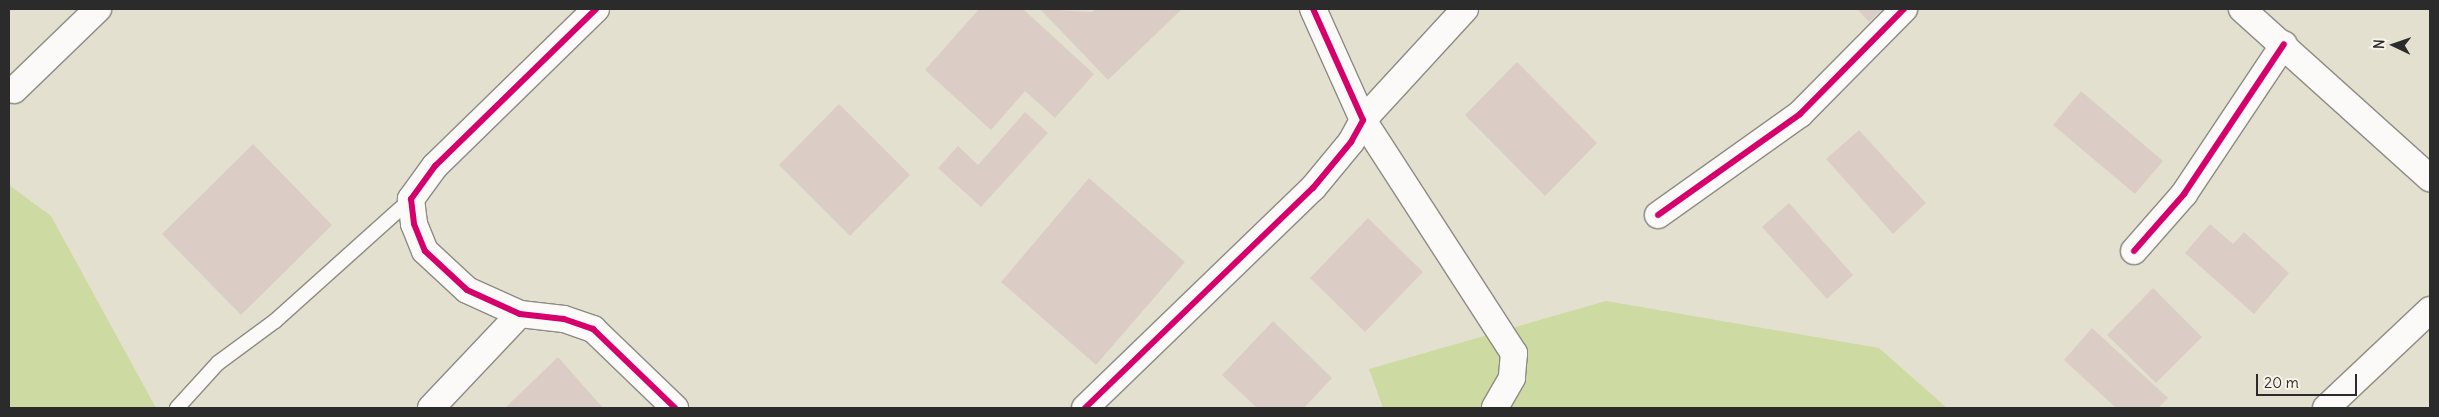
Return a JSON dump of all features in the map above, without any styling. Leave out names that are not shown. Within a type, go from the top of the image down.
[{"type":"street","points":[[14,90],[98,9]]},
{"type":"street","points":[[596,9],[435,166],[411,199],[414,224],[425,251],[443,272],[467,290],[520,314],[564,320],[593,329],[675,408]]},
{"type":"street","points":[[1313,9],[1363,120],[1514,353],[1512,378],[1495,408]]},
{"type":"street","points":[[1085,408],[1313,188],[1363,120],[1465,9]]},
{"type":"street","points":[[1658,215],[1800,114],[1904,9]]},
{"type":"street","points":[[2242,9],[2284,44],[2430,178]]},
{"type":"street","points":[[2134,251],[2184,194],[2284,44]]},
{"type":"street","points":[[2326,408],[2430,310]]},
{"type":"street","points":[[431,408],[520,314]]},
{"type":"lane","points":[[177,408],[218,362],[275,321],[411,199]]},
{"type":"green space","points":[[9,185],[51,216],[156,408],[9,408]]},
{"type":"green space","points":[[1606,301],[1879,348],[1947,408],[1383,408],[1369,369]]},
{"type":"building","points":[[979,9],[1023,9],[1094,74],[1055,118],[1025,91],[991,130],[925,70]]},
{"type":"building","points":[[1040,9],[1092,12],[1096,9],[1182,9],[1108,80]]},
{"type":"building","points":[[1857,9],[1883,9],[1869,22]]},
{"type":"building","points":[[1517,62],[1597,143],[1545,196],[1465,115]]},
{"type":"building","points":[[2081,91],[2163,161],[2135,194],[2053,125]]},
{"type":"building","points":[[839,104],[910,175],[850,236],[779,165]]},
{"type":"building","points":[[1025,112],[1048,133],[981,207],[938,168],[958,146],[978,165]]},
{"type":"building","points":[[1859,130],[1926,203],[1893,234],[1826,159]]},
{"type":"building","points":[[253,144],[332,225],[241,315],[162,234]]},
{"type":"building","points":[[1089,178],[1185,262],[1096,365],[1001,282]]},
{"type":"building","points":[[1789,203],[1853,275],[1827,299],[1762,227]]},
{"type":"building","points":[[1368,218],[1423,272],[1365,332],[1310,278]]},
{"type":"building","points":[[2210,224],[2233,244],[2244,232],[2289,273],[2254,314],[2185,253]]},
{"type":"building","points":[[2153,288],[2202,337],[2156,383],[2107,335]]},
{"type":"building","points":[[1273,321],[1332,378],[1304,408],[1257,408],[1222,375]]},
{"type":"building","points":[[2092,328],[2168,398],[2158,408],[2116,408],[2064,360]]},
{"type":"building","points":[[558,357],[603,408],[505,408]]},
{"type":"cycle path","points":[[596,9],[435,166],[411,199],[414,224],[425,251],[467,290],[520,314],[564,319],[593,329],[675,408]]},
{"type":"cycle path","points":[[1085,408],[1313,188],[1351,142],[1363,120],[1313,9]]},
{"type":"cycle path","points":[[1658,215],[1800,114],[1904,9]]},
{"type":"cycle path","points":[[2134,251],[2184,194],[2284,44]]}]
